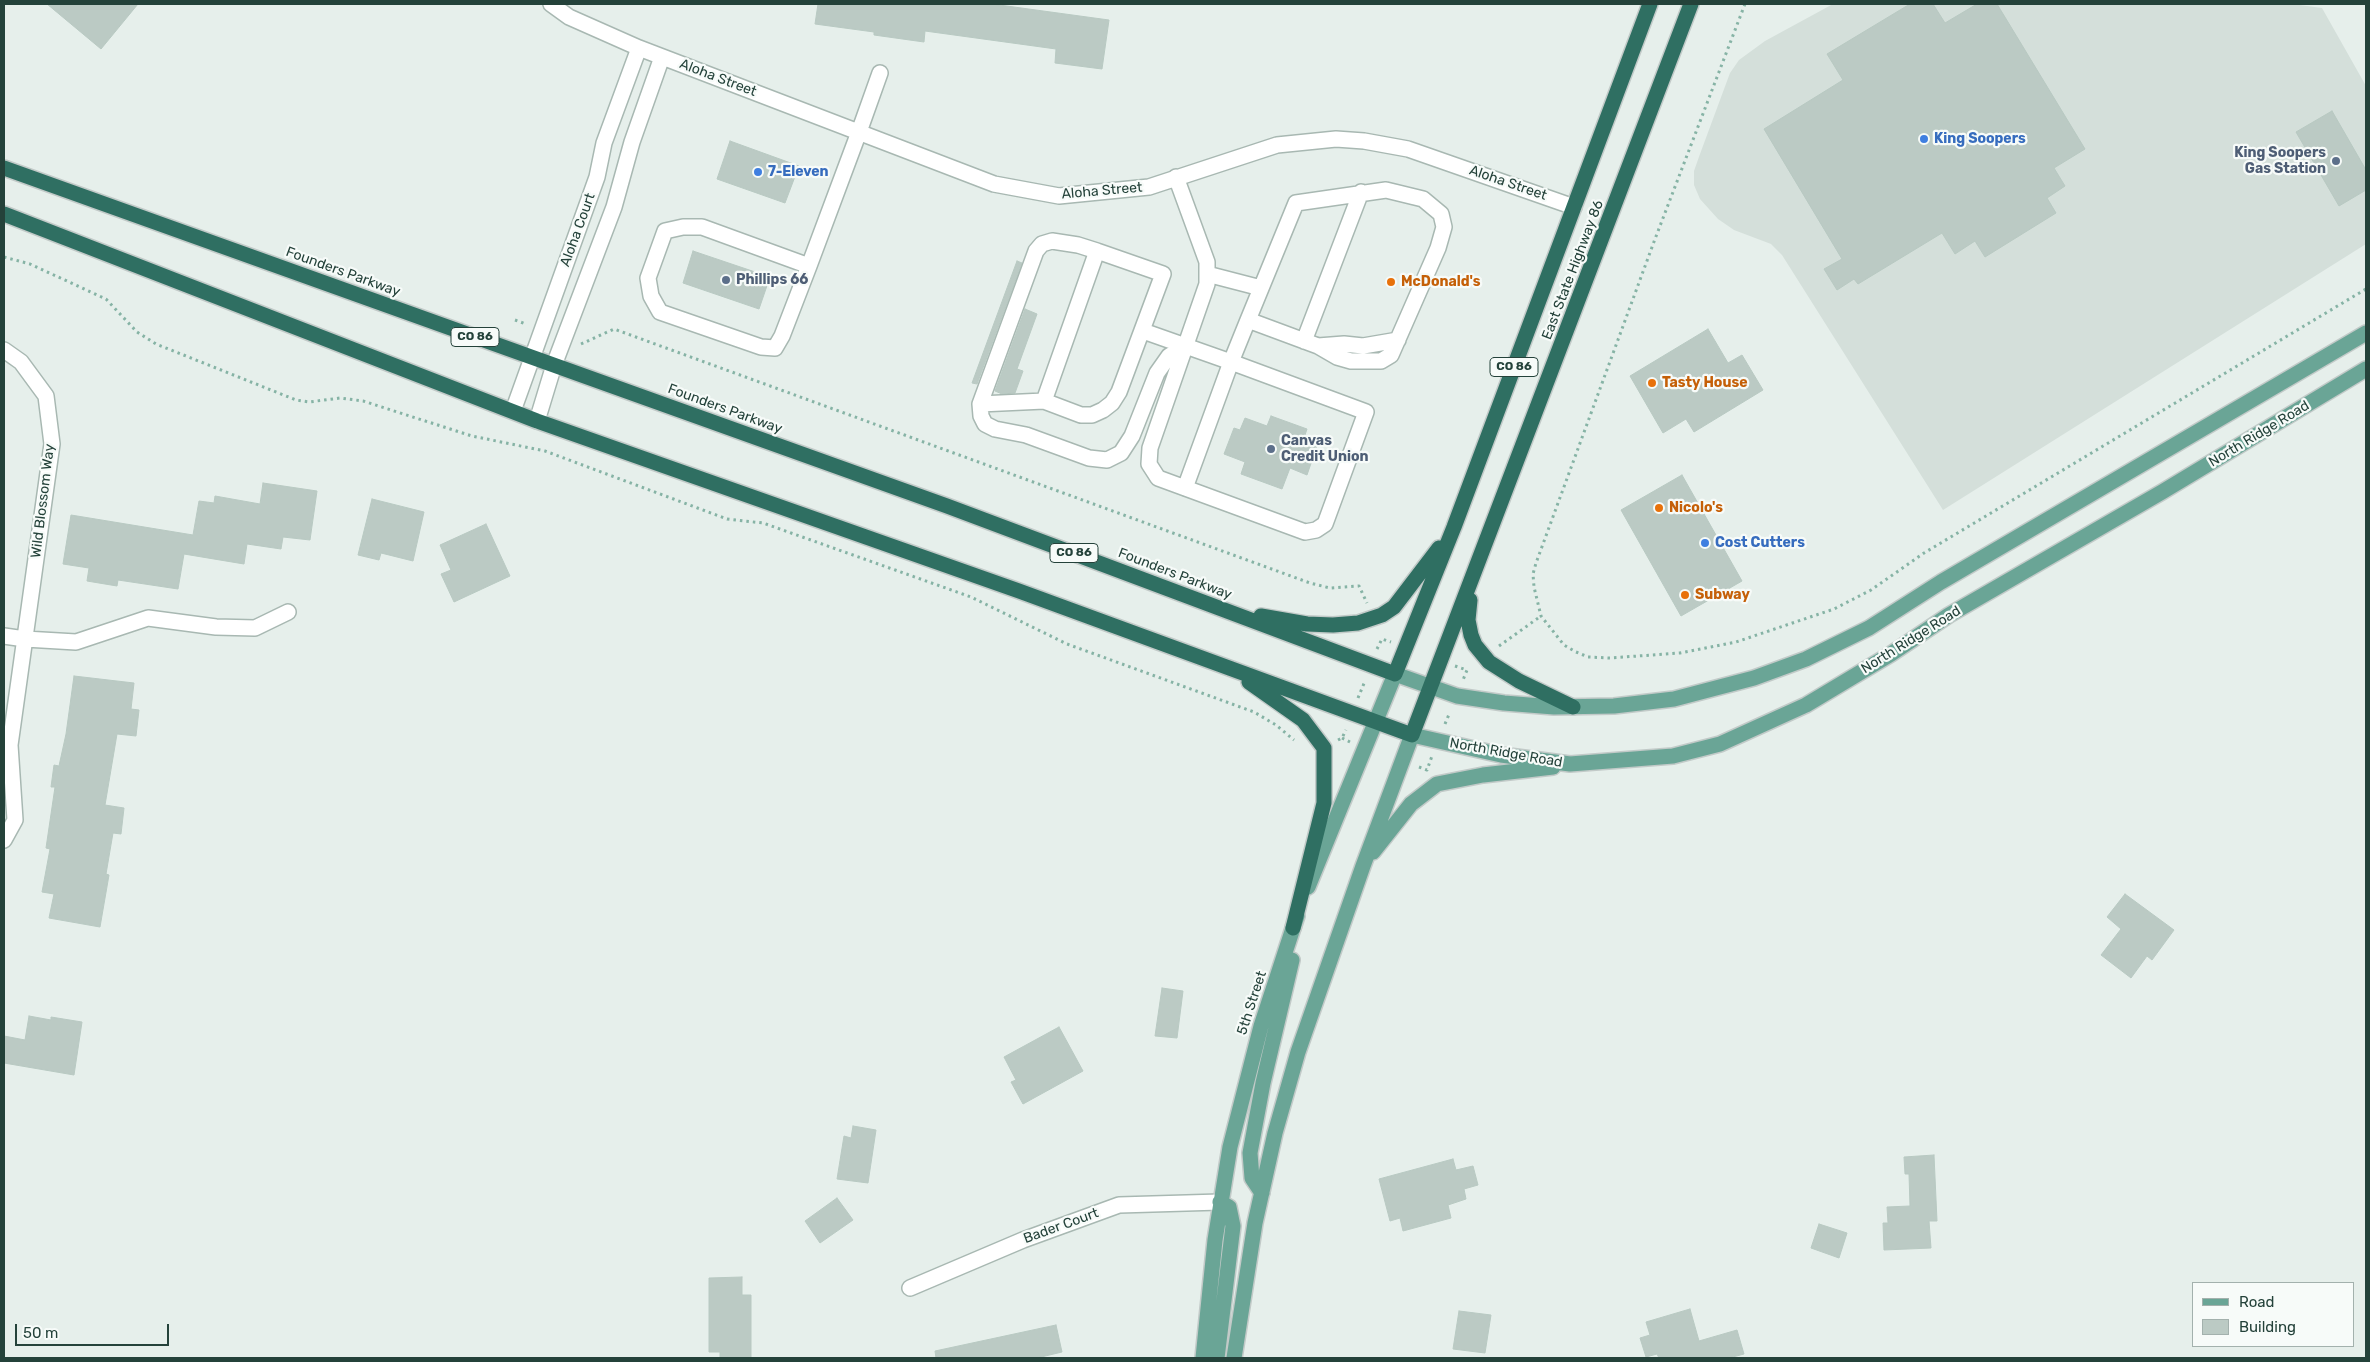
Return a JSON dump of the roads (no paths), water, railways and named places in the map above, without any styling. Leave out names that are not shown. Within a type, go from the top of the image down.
[{"type":"highway","name":"East State Highway 86","points":[[1394,674],[1454,527],[1650,4]]},
{"type":"highway","name":"East State Highway 86","points":[[1432,688],[1691,4]]},
{"type":"highway","name":"Founders Parkway","points":[[4,168],[947,506],[1394,674]]},
{"type":"highway","points":[[4,214],[537,421],[1019,591],[1412,735]]},
{"type":"highway","name":"CO 86","points":[[1201,601],[1269,618],[1307,624],[1333,626],[1358,623],[1373,618],[1394,607],[1454,527]]},
{"type":"highway","points":[[1484,548],[1469,603],[1468,620],[1476,645],[1489,662],[1519,681],[1573,707]]},
{"type":"highway","points":[[1229,669],[1303,720],[1324,748],[1324,803],[1293,928]]},
{"type":"highway","name":"CO 86","points":[[1412,735],[1432,688]]},
{"type":"main road","points":[[1432,688],[1457,696],[1504,703],[1573,707],[1614,706],[1674,699],[1742,682],[1806,659],[1869,628],[1941,582],[2366,333]]},
{"type":"main road","name":"North Ridge Road","points":[[1412,735],[1501,755],[1570,764],[1672,756],[1720,744],[1785,716],[1891,654],[1950,615],[2162,492],[2366,369]]},
{"type":"main road","name":"Founders Parkway","points":[[1394,674],[1432,688]]},
{"type":"main road","name":"5th Street","points":[[1202,1358],[1220,1202],[1230,1147],[1248,1071],[1293,928],[1394,674]]},
{"type":"main road","points":[[1234,1358],[1255,1223],[1275,1133],[1298,1052],[1363,866],[1412,735]]},
{"type":"main road","points":[[1363,866],[1411,804],[1437,784],[1476,776],[1570,764]]},
{"type":"main road","points":[[1262,1193],[1252,1178],[1250,1165],[1251,1140],[1311,881]]},
{"type":"main road","points":[[1217,1358],[1233,1226],[1229,1206],[1220,1202]]},
{"type":"street","name":"Aloha Street","points":[[551,4],[570,17],[639,48],[994,184],[1059,196],[1149,187],[1277,145],[1336,139],[1364,141],[1408,149],[1574,207]]},
{"type":"street","name":"Aloha Court","points":[[513,411],[597,177],[604,143],[639,48]]},
{"type":"street","name":"Aloha Court","points":[[537,421],[554,365],[614,207],[632,142],[662,57]]},
{"type":"street","points":[[809,266],[702,227],[683,227],[665,231],[648,278],[650,296],[660,312],[761,347],[775,348],[782,336],[809,266],[880,72]]},
{"type":"street","points":[[1143,331],[1185,346],[1230,362],[1366,412],[1325,524],[1316,530],[1304,532],[1158,478],[1149,464],[1150,448],[1185,346],[1207,284],[1207,262],[1176,177]]},
{"type":"street","points":[[1185,488],[1230,362],[1296,203],[1361,192],[1386,190],[1423,199],[1440,214],[1444,227],[1438,248],[1391,355],[1381,361],[1351,361],[1337,357],[1311,343],[1248,320]]},
{"type":"street","points":[[1311,343],[1361,192]]},
{"type":"street","points":[[980,404],[1044,401],[1081,415],[1103,410],[1112,403],[1119,392],[1163,274],[1078,245],[1052,241],[1042,244],[1036,251],[980,404],[981,416],[985,424],[995,429],[1026,435],[1089,458],[1107,460],[1121,453],[1132,436],[1157,373],[1169,356],[1185,346]]},
{"type":"street","points":[[1044,401],[1096,251]]},
{"type":"street","points":[[1207,274],[1261,288]]},
{"type":"street","name":"Wild Blossom Way","points":[[4,350],[21,362],[46,396],[52,444],[10,745],[15,820],[4,840]]},
{"type":"street","points":[[4,636],[26,640],[76,642],[148,618],[216,627],[255,628],[288,612]]},
{"type":"street","name":"Bader Court","points":[[910,1288],[1023,1240],[1119,1205],[1220,1202]]},
{"type":"place","name":"King Soopers","points":[[1924,139]]},
{"type":"place","name":"King Soopers Gas Station","points":[[2336,161]]},
{"type":"place","name":"7-Eleven","points":[[758,172]]},
{"type":"place","name":"Phillips 66","points":[[726,280]]},
{"type":"place","name":"McDonald's","points":[[1391,282]]},
{"type":"place","name":"Tasty House","points":[[1652,383]]},
{"type":"place","name":"Canvas Credit Union","points":[[1271,449]]},
{"type":"place","name":"Nicolo's","points":[[1659,508]]},
{"type":"place","name":"Cost Cutters","points":[[1705,543]]},
{"type":"place","name":"Subway","points":[[1685,595]]}]
